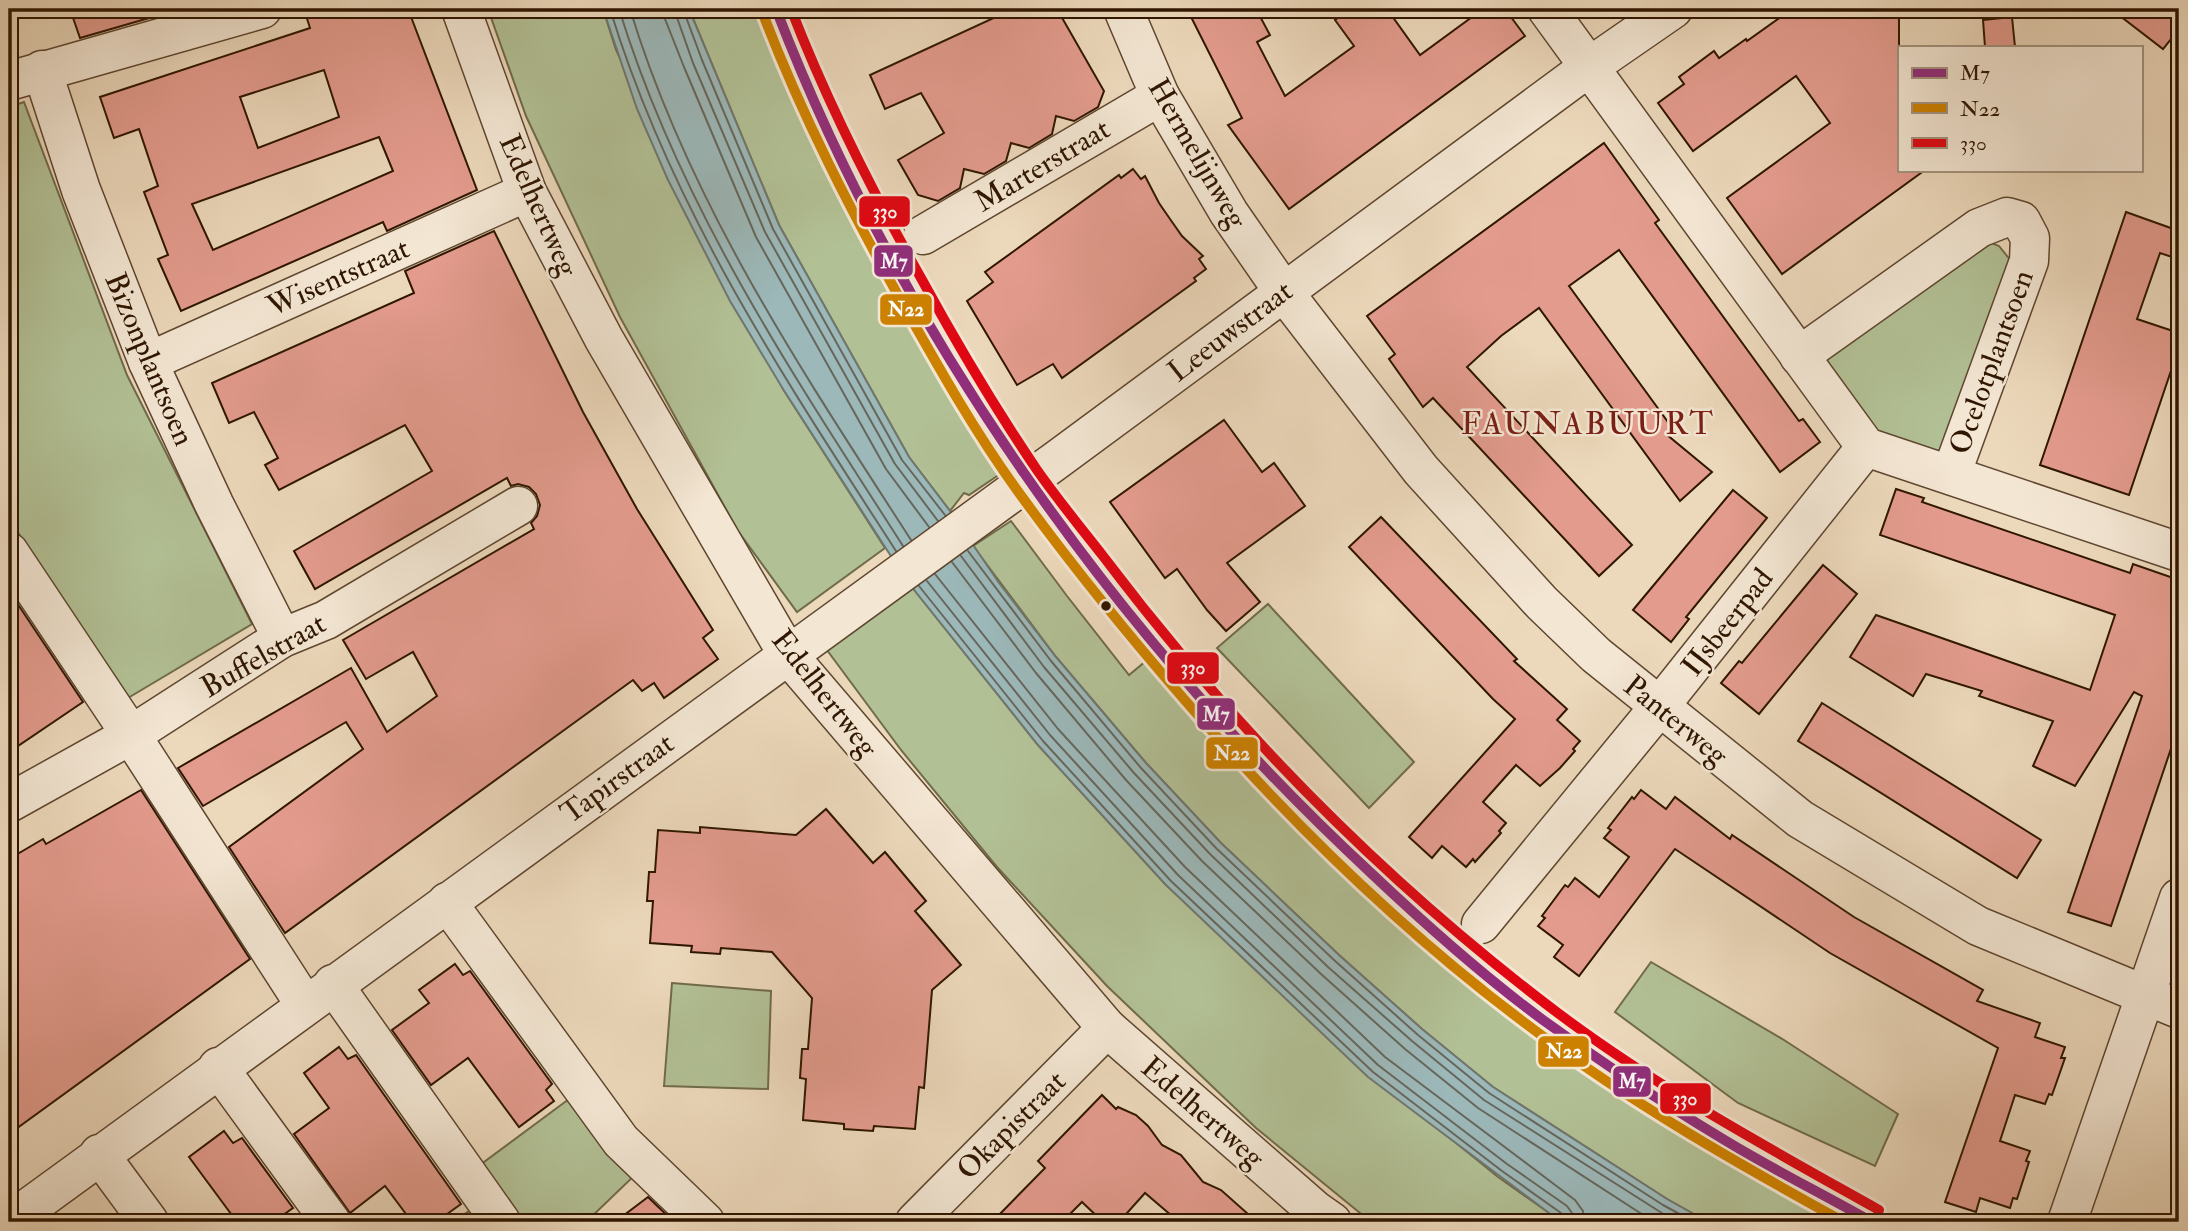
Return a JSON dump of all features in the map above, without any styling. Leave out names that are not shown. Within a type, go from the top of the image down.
[{"type":"street","points":[[26,75],[262,9]]},
{"type":"street","name":"Edelhertweg","points":[[461,9],[527,192],[631,387],[788,655],[1107,1028],[1332,1222]]},
{"type":"street","name":"Hermelijnweg","points":[[1124,9],[1160,96],[1230,213],[1283,291]]},
{"type":"street","points":[[1547,9],[1866,447]]},
{"type":"street","name":"Leeuwstraat","points":[[788,655],[1283,291],[1673,9]]},
{"type":"street","name":"Bizonplantsoen","points":[[26,75],[81,190],[148,362],[214,504],[282,638]]},
{"type":"street","name":"Marterstraat","points":[[923,235],[1160,96]]},
{"type":"street","name":"Wisentstraat","points":[[148,362],[527,192]]},
{"type":"street","name":"Ocelotplantsoen","points":[[1799,356],[1979,228],[2007,217],[2021,221],[2030,238],[2029,261],[1951,475]]},
{"type":"street","name":"Panterweg","points":[[1283,291],[1421,470],[1542,603],[1595,655],[1659,707],[1801,819],[1978,926],[2163,1002]]},
{"type":"street","name":"Ocelotplantsoen","points":[[1866,447],[2179,552]]},
{"type":"street","name":"IJsbeerpad","points":[[1481,924],[1659,707],[1866,447]]},
{"type":"street","name":"Buffelstraat","points":[[9,803],[131,734],[282,638],[326,620],[517,506]]},
{"type":"street","points":[[9,552],[131,734],[319,994],[501,1222]]},
{"type":"street","name":"Tapirstraat","points":[[9,1222],[788,655]]},
{"type":"street","points":[[2067,1222],[2163,1002],[2179,898]]},
{"type":"street","points":[[447,902],[621,1141],[705,1222]]},
{"type":"street","name":"Okapistraat","points":[[915,1222],[1107,1028]]},
{"type":"street","points":[[219,1067],[331,1222]]},
{"type":"street","points":[[99,1154],[149,1222]]},
{"type":"green space","points":[[488,9],[603,9],[616,50],[783,389],[885,548],[797,612],[738,531],[620,317],[526,116]]},
{"type":"green space","points":[[689,9],[759,9],[804,118],[871,255],[922,343],[1003,472],[969,495],[964,493],[950,511],[909,457],[779,225]]},
{"type":"green space","points":[[24,102],[127,375],[252,624],[128,698],[9,519],[9,107]]},
{"type":"green space","points":[[1987,241],[1999,246],[2015,266],[1943,455],[1872,437],[1817,358]]},
{"type":"green space","points":[[1011,521],[1129,675],[1146,661],[1229,755],[1380,902],[1498,1002],[1725,1159],[1840,1222],[1708,1222],[1667,1199],[1493,1087],[1422,1029],[1221,843],[1146,763],[1056,657],[973,546]]},
{"type":"green space","points":[[907,581],[1038,745],[1166,885],[1450,1138],[1498,1177],[1562,1222],[1371,1222],[1256,1128],[1107,986],[997,867],[901,750],[821,642]]},
{"type":"green space","points":[[1268,604],[1414,762],[1369,808],[1217,648]]},
{"type":"green space","points":[[1651,962],[1784,1040],[1898,1114],[1875,1166],[1738,1103],[1615,1012]]},
{"type":"green space","points":[[672,983],[771,991],[768,1089],[664,1086]]},
{"type":"green space","points":[[573,1096],[637,1173],[586,1222],[453,1222],[495,1193],[476,1168]]},
{"type":"water","points":[[603,9],[689,9],[779,225],[909,457],[999,583],[1056,657],[1146,763],[1221,843],[1339,955],[1422,1029],[1493,1087],[1667,1199],[1708,1222],[1562,1222],[1549,1213],[1368,1077],[1166,885],[1038,745],[907,581],[783,389],[730,301],[668,180],[637,109]]},
{"type":"building","points":[[70,9],[162,9],[163,14],[80,38]]},
{"type":"building","points":[[304,9],[408,9],[477,190],[387,231],[383,222],[181,311],[158,259],[168,255],[144,192],[158,186],[139,129],[114,138],[100,97],[310,28]],"holes":[[[324,70],[339,117],[258,148],[240,97]],[[379,137],[393,171],[213,250],[192,204]]]},
{"type":"building","points":[[1013,9],[1057,9],[1104,91],[1098,107],[1074,121],[1056,116],[1052,134],[1029,148],[1011,143],[1006,161],[984,174],[964,169],[960,188],[938,201],[918,195],[898,160],[944,133],[921,93],[885,109],[870,75]]},
{"type":"building","points":[[1187,9],[1256,9],[1270,35],[1257,42],[1285,96],[1354,46],[1335,20],[1350,9],[1387,9],[1420,55],[1483,9],[1505,9],[1525,36],[1289,209],[1228,125],[1242,118]]},
{"type":"building","points":[[1792,9],[1899,9],[1898,172],[1922,172],[1782,274],[1727,198],[1830,123],[1796,76],[1693,151],[1658,103],[1684,84],[1679,77],[1714,51],[1719,58],[1746,39],[1747,41]]},
{"type":"building","points":[[2111,9],[2179,9],[2179,29],[2163,49]]},
{"type":"building","points":[[2012,17],[2015,46],[1985,46],[1983,20]]},
{"type":"building","points":[[1604,143],[1659,220],[1655,223],[1799,421],[1803,419],[1820,442],[1780,472],[1619,250],[1569,286],[1673,429],[1666,434],[1712,472],[1680,501],[1539,308],[1501,336],[1467,367],[1632,545],[1599,576],[1433,398],[1423,407],[1389,359],[1395,354],[1367,316]]},
{"type":"building","points":[[1133,169],[1141,179],[1145,176],[1159,203],[1182,236],[1203,256],[1199,259],[1206,269],[1194,278],[1196,281],[1062,378],[1053,364],[1017,385],[967,301],[993,282],[985,272],[1119,175],[1121,178]]},
{"type":"building","points":[[2126,212],[2179,231],[2172,257],[2160,253],[2137,319],[2179,333],[2179,347],[2129,495],[2040,465]]},
{"type":"building","points":[[494,231],[583,412],[637,509],[713,630],[703,638],[718,659],[664,698],[654,683],[642,691],[633,680],[285,933],[229,847],[363,749],[346,722],[203,806],[178,768],[351,668],[387,732],[437,696],[413,652],[366,679],[343,640],[534,529],[531,523],[537,516],[540,505],[536,494],[529,487],[518,484],[511,486],[507,478],[315,589],[294,551],[432,471],[405,425],[279,490],[265,465],[278,458],[254,412],[229,423],[212,383],[414,293],[405,271]]},
{"type":"building","points":[[1224,420],[1262,472],[1274,463],[1305,506],[1227,563],[1260,602],[1226,631],[1177,569],[1165,578],[1110,502]]},
{"type":"building","points":[[1896,489],[1924,498],[1922,502],[2130,573],[2133,564],[2179,580],[2179,725],[2111,926],[2068,912],[2142,696],[2134,692],[2075,786],[2033,766],[2053,721],[1979,696],[1982,691],[1926,674],[1913,696],[1850,657],[1876,615],[2090,690],[2115,615],[1880,535]]},
{"type":"building","points":[[1733,490],[1767,518],[1686,617],[1689,619],[1671,642],[1633,610]]},
{"type":"building","points":[[1381,517],[1517,659],[1514,661],[1567,709],[1557,720],[1580,741],[1560,768],[1540,786],[1516,765],[1483,802],[1506,823],[1499,831],[1501,833],[1475,862],[1473,859],[1466,867],[1442,846],[1432,858],[1409,837],[1515,719],[1349,547]]},
{"type":"building","points":[[1823,565],[1857,594],[1759,714],[1721,683],[1739,661],[1742,663]]},
{"type":"building","points":[[9,591],[83,702],[9,752]]},
{"type":"building","points":[[1822,703],[2041,840],[2017,878],[1798,741]]},
{"type":"building","points":[[141,790],[250,959],[9,1134],[9,859],[43,839],[46,844]]},
{"type":"building","points":[[1641,790],[1666,809],[1675,797],[1730,839],[1732,835],[1854,917],[1983,990],[1977,1001],[2040,1023],[2035,1037],[2065,1047],[2061,1058],[2065,1058],[2052,1095],[2049,1094],[2045,1104],[2015,1095],[2000,1141],[2030,1151],[2017,1199],[2013,1198],[2010,1208],[1980,1198],[1976,1212],[1945,1202],[1998,1048],[1830,953],[1675,849],[1579,976],[1554,957],[1563,945],[1538,926],[1545,918],[1542,916],[1565,885],[1568,887],[1575,878],[1599,897],[1629,857],[1604,838],[1611,830],[1608,828],[1632,797],[1634,799]]},
{"type":"building","points":[[826,809],[873,863],[885,852],[926,901],[915,911],[961,965],[932,990],[924,1088],[919,1087],[915,1129],[874,1126],[873,1131],[844,1129],[844,1124],[803,1120],[806,1079],[800,1078],[802,1049],[808,1049],[812,998],[772,952],[721,948],[720,954],[691,952],[692,946],[650,943],[653,901],[647,901],[649,872],[655,872],[658,830],[700,833],[700,827],[796,835]]},
{"type":"building","points":[[455,964],[463,975],[470,971],[552,1084],[546,1090],[554,1101],[519,1127],[468,1058],[431,1085],[392,1030],[429,1003],[419,990]]},
{"type":"building","points":[[339,1047],[348,1059],[356,1055],[461,1204],[436,1222],[412,1222],[385,1186],[350,1213],[294,1134],[329,1108],[304,1073]]},
{"type":"building","points":[[1102,1095],[1116,1109],[1118,1107],[1136,1115],[1162,1145],[1181,1155],[1203,1182],[1221,1190],[1257,1222],[1179,1222],[1145,1193],[1119,1222],[1103,1222],[1082,1202],[1062,1222],[992,1222],[1045,1168],[1038,1161]]},
{"type":"building","points":[[224,1131],[233,1143],[242,1138],[293,1208],[273,1222],[237,1222],[189,1157]]},
{"type":"building","points":[[648,1197],[674,1222],[615,1222]]},
{"type":"transit line","name":"M7","points":[[776,9],[827,130],[886,248],[952,363],[1025,474],[1104,581],[1188,684],[1277,781],[1371,873],[1520,1003],[1696,1122],[1872,1222]]},
{"type":"transit line","name":"330","points":[[791,9],[835,112],[868,179],[948,327],[1006,423],[1053,492],[1152,618],[1255,738],[1310,795],[1424,904],[1546,1004],[1667,1087],[1879,1210]]},
{"type":"transit line","name":"N22","points":[[763,14],[794,89],[846,199],[972,423],[1017,490],[1077,570],[1223,743],[1349,873],[1485,992],[1570,1056],[1646,1107],[1724,1155],[1844,1222]]},
{"type":"district","name":"FAUNABUURT","points":[[1588,423]]}]
